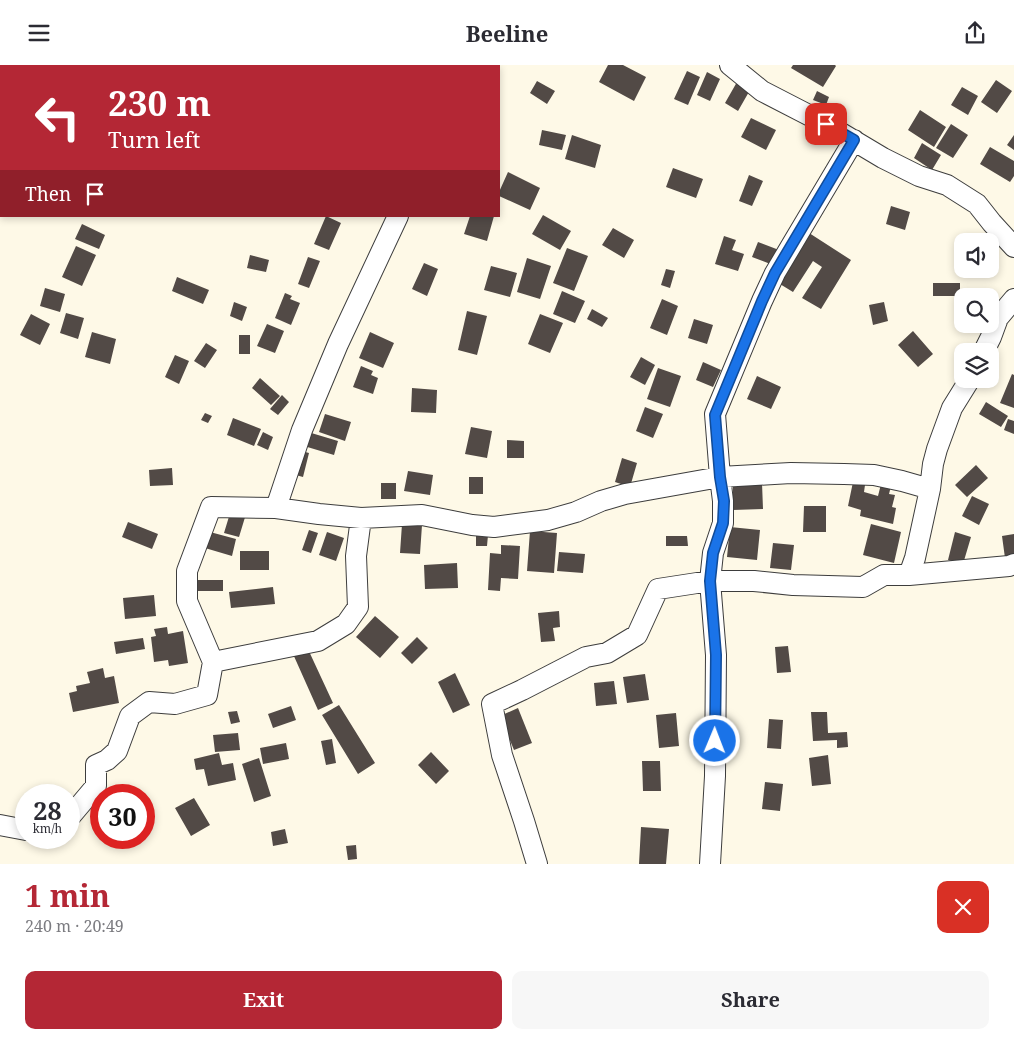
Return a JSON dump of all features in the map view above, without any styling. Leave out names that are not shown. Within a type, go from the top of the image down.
[{"type":"street","points":[[730,65],[762,91],[854,140],[883,158],[919,175],[948,185],[977,204],[1014,247]]},
{"type":"street","points":[[710,864],[715,776],[716,655],[710,581],[713,553],[723,523],[724,501],[715,415],[775,273],[854,140]]},
{"type":"street","points":[[276,508],[302,430],[338,344],[398,217]]},
{"type":"street","points":[[988,343],[998,318],[1014,299]]},
{"type":"street","points":[[909,575],[915,558],[930,489],[933,464],[952,409],[965,388]]},
{"type":"street","points":[[80,804],[96,786],[96,765],[107,760],[117,751],[130,716],[149,703],[175,704],[207,695],[213,662],[187,601],[188,571],[211,507],[276,508],[361,517],[422,515],[472,525],[494,527],[548,519],[576,512],[624,493],[720,477],[791,473],[866,475],[902,481],[930,489]]},
{"type":"street","points":[[213,662],[318,641],[346,624],[358,607],[356,556],[361,517]]},
{"type":"street","points":[[537,864],[502,755],[492,704],[586,657],[607,653],[637,635],[658,589],[710,581],[754,581],[793,585],[863,587],[884,575],[909,575],[1014,564]]},
{"type":"street","points":[[0,825],[15,828]]},
{"type":"building","points":[[608,65],[623,65],[646,77],[634,101],[599,82]]},
{"type":"building","points":[[793,65],[836,66],[823,87],[791,68]]},
{"type":"building","points":[[687,71],[700,77],[688,105],[674,99]]},
{"type":"building","points":[[707,72],[720,79],[710,101],[697,95]]},
{"type":"building","points":[[996,80],[1012,91],[997,113],[981,102]]},
{"type":"building","points":[[537,81],[555,91],[547,104],[530,93]]},
{"type":"building","points":[[737,82],[750,90],[738,111],[725,103]]},
{"type":"building","points":[[962,87],[978,96],[968,115],[951,105]]},
{"type":"building","points":[[817,91],[829,97],[826,105],[813,100]]},
{"type":"building","points":[[920,110],[946,127],[934,147],[908,130]]},
{"type":"building","points":[[751,118],[776,130],[766,150],[741,137]]},
{"type":"building","points":[[951,124],[968,135],[953,158],[936,148]]},
{"type":"building","points":[[542,130],[566,135],[562,150],[539,145]]},
{"type":"building","points":[[572,135],[601,145],[595,168],[565,159]]},
{"type":"building","points":[[1014,135],[1014,150],[1007,145]]},
{"type":"building","points":[[922,143],[941,155],[932,170],[914,158]]},
{"type":"building","points":[[990,147],[1014,161],[1014,176],[1010,182],[980,164]]},
{"type":"building","points":[[673,168],[703,179],[696,198],[666,187]]},
{"type":"building","points":[[508,172],[540,188],[530,210],[500,196],[500,190]]},
{"type":"building","points":[[749,175],[763,181],[752,206],[739,201]]},
{"type":"building","points":[[891,206],[910,212],[905,230],[886,224]]},
{"type":"building","points":[[543,215],[571,231],[560,250],[532,234]]},
{"type":"building","points":[[326,217],[341,223],[329,250],[314,244]]},
{"type":"building","points":[[470,217],[494,217],[487,241],[464,234]]},
{"type":"building","points":[[82,224],[105,235],[99,249],[75,239]]},
{"type":"building","points":[[613,228],[634,240],[624,258],[602,245]]},
{"type":"building","points":[[806,231],[851,260],[821,309],[802,298],[822,267],[813,261],[793,292],[775,281]]},
{"type":"building","points":[[724,236],[736,240],[732,250],[744,254],[738,271],[715,264]]},
{"type":"building","points":[[758,242],[779,250],[773,265],[752,257]]},
{"type":"building","points":[[76,246],[96,255],[82,286],[62,277]]},
{"type":"building","points":[[567,248],[588,256],[574,291],[553,283]]},
{"type":"building","points":[[250,255],[269,260],[266,272],[247,268]]},
{"type":"building","points":[[308,257],[320,261],[309,288],[298,284]]},
{"type":"building","points":[[527,258],[551,266],[540,299],[517,292]]},
{"type":"building","points":[[424,263],[438,269],[427,296],[412,289]]},
{"type":"building","points":[[491,266],[517,273],[510,297],[484,290]]},
{"type":"building","points":[[666,269],[675,271],[670,288],[661,285]]},
{"type":"building","points":[[177,277],[209,290],[203,304],[172,291]]},
{"type":"building","points":[[933,283],[960,283],[960,288],[954,288],[954,296],[933,296]]},
{"type":"building","points":[[45,288],[65,294],[60,312],[40,306]]},
{"type":"building","points":[[562,291],[585,301],[575,323],[553,314]]},
{"type":"building","points":[[285,293],[292,296],[290,299],[300,303],[291,325],[275,318]]},
{"type":"building","points":[[662,299],[678,306],[667,335],[650,328]]},
{"type":"building","points":[[234,302],[247,307],[242,321],[230,316]]},
{"type":"building","points":[[884,302],[888,321],[873,325],[869,305]]},
{"type":"building","points":[[592,309],[608,318],[602,327],[587,319]]},
{"type":"building","points":[[467,311],[487,316],[477,355],[458,350]]},
{"type":"building","points":[[66,313],[84,318],[78,339],[60,333]]},
{"type":"building","points":[[31,314],[50,324],[40,345],[20,335]]},
{"type":"building","points":[[540,314],[563,323],[550,353],[528,344]]},
{"type":"building","points":[[694,319],[713,325],[707,344],[688,338]]},
{"type":"building","points":[[267,324],[284,331],[275,353],[257,346]]},
{"type":"building","points":[[913,331],[933,354],[918,367],[898,345]]},
{"type":"building","points":[[92,332],[116,339],[110,364],[85,357]]},
{"type":"building","points":[[370,332],[394,343],[383,368],[359,358]]},
{"type":"building","points":[[239,335],[250,335],[250,354],[239,354]]},
{"type":"building","points":[[206,343],[217,350],[205,368],[194,361]]},
{"type":"building","points":[[175,355],[189,361],[179,384],[165,377]]},
{"type":"building","points":[[641,357],[655,365],[645,385],[630,377]]},
{"type":"building","points":[[703,362],[721,370],[713,387],[696,380]]},
{"type":"building","points":[[361,366],[373,371],[371,375],[378,378],[373,394],[353,387]]},
{"type":"building","points":[[658,368],[681,376],[670,407],[647,399]]},
{"type":"building","points":[[1012,374],[1014,375],[1014,408],[1000,403]]},
{"type":"building","points":[[757,376],[781,387],[771,409],[747,399]]},
{"type":"building","points":[[260,378],[280,396],[271,405],[252,388]]},
{"type":"building","points":[[412,388],[437,390],[436,413],[411,412]]},
{"type":"building","points":[[282,395],[289,402],[278,415],[270,409]]},
{"type":"building","points":[[986,402],[1008,416],[1001,427],[979,414]]},
{"type":"building","points":[[645,407],[663,414],[653,438],[636,431]]},
{"type":"building","points":[[205,413],[212,416],[208,423],[201,420]]},
{"type":"building","points":[[325,414],[351,422],[345,441],[319,432]]},
{"type":"building","points":[[233,418],[261,429],[254,446],[227,435]]},
{"type":"building","points":[[1008,419],[1014,421],[1014,434],[1004,430]]},
{"type":"building","points":[[471,427],[492,431],[487,458],[465,454]]},
{"type":"building","points":[[263,432],[273,437],[268,450],[257,445]]},
{"type":"building","points":[[308,432],[338,441],[334,455],[304,446]]},
{"type":"building","points":[[507,440],[524,441],[524,458],[507,458]]},
{"type":"building","points":[[298,450],[309,453],[303,477],[292,474]]},
{"type":"building","points":[[622,458],[637,463],[630,487],[615,482]]},
{"type":"building","points":[[976,465],[988,478],[967,497],[955,485]]},
{"type":"building","points":[[172,468],[173,485],[150,486],[149,470]]},
{"type":"building","points":[[408,471],[433,475],[430,495],[404,491]]},
{"type":"building","points":[[469,477],[483,477],[483,494],[469,494]]},
{"type":"building","points":[[853,482],[865,485],[864,492],[878,496],[881,484],[891,486],[889,494],[895,495],[892,507],[896,508],[893,524],[860,516],[861,510],[848,506]]},
{"type":"building","points":[[381,483],[396,483],[396,499],[381,499]]},
{"type":"building","points":[[762,483],[763,509],[733,510],[733,484]]},
{"type":"building","points":[[972,496],[989,504],[979,525],[962,516]]},
{"type":"building","points":[[804,506],[826,506],[826,532],[803,532]]},
{"type":"building","points":[[231,510],[246,514],[239,537],[224,533]]},
{"type":"building","points":[[128,522],[158,534],[152,549],[122,537]]},
{"type":"building","points":[[402,524],[422,525],[420,554],[400,553]]},
{"type":"building","points":[[871,524],[901,532],[894,563],[863,555]]},
{"type":"building","points":[[730,527],[760,530],[757,560],[727,557]]},
{"type":"building","points":[[309,530],[318,533],[311,553],[302,550]]},
{"type":"building","points":[[530,531],[557,533],[554,573],[527,571]]},
{"type":"building","points":[[210,532],[236,539],[232,556],[205,548]]},
{"type":"building","points":[[327,532],[344,538],[336,561],[319,555]]},
{"type":"building","points":[[955,532],[971,537],[963,564],[948,560]]},
{"type":"building","points":[[1014,534],[1014,557],[1005,558],[1002,536]]},
{"type":"building","points":[[476,535],[488,535],[487,546],[476,546]]},
{"type":"building","points":[[666,536],[687,536],[688,546],[666,546]]},
{"type":"building","points":[[773,543],[794,545],[791,570],[770,568]]},
{"type":"building","points":[[501,545],[520,546],[518,579],[501,578],[500,591],[488,590],[490,553],[501,554]]},
{"type":"building","points":[[240,551],[269,551],[269,570],[240,570]]},
{"type":"building","points":[[559,552],[585,554],[583,573],[557,571]]},
{"type":"building","points":[[457,563],[458,588],[425,589],[424,565]]},
{"type":"building","points":[[198,580],[223,580],[223,591],[198,591]]},
{"type":"building","points":[[273,587],[275,604],[231,608],[229,592]]},
{"type":"building","points":[[154,595],[156,616],[125,619],[123,598]]},
{"type":"building","points":[[559,611],[560,627],[553,628],[555,641],[541,642],[538,613]]},
{"type":"building","points":[[375,616],[399,637],[380,658],[356,637]]},
{"type":"building","points":[[167,627],[168,634],[183,631],[188,663],[169,666],[168,660],[154,662],[151,637],[156,636],[154,629]]},
{"type":"building","points":[[417,637],[428,648],[412,664],[401,653]]},
{"type":"building","points":[[143,638],[145,649],[116,654],[114,642]]},
{"type":"building","points":[[788,646],[791,672],[777,673],[775,647]]},
{"type":"building","points":[[307,647],[333,703],[318,710],[293,654]]},
{"type":"building","points":[[103,668],[105,678],[114,676],[119,703],[73,712],[69,693],[77,691],[76,686],[90,683],[87,672]]},
{"type":"building","points":[[455,673],[470,705],[453,713],[438,682]]},
{"type":"building","points":[[645,674],[649,700],[627,703],[623,677]]},
{"type":"building","points":[[614,681],[617,704],[596,706],[594,683]]},
{"type":"building","points":[[339,705],[375,763],[358,774],[322,715]]},
{"type":"building","points":[[291,706],[296,720],[273,728],[268,714]]},
{"type":"building","points":[[518,708],[532,743],[514,750],[500,716]]},
{"type":"building","points":[[237,711],[240,722],[231,724],[228,712]]},
{"type":"building","points":[[811,712],[827,712],[828,733],[847,732],[848,747],[837,748],[837,740],[813,741]]},
{"type":"building","points":[[676,713],[679,746],[659,748],[656,715]]},
{"type":"building","points":[[769,719],[783,720],[781,749],[767,748]]},
{"type":"building","points":[[238,733],[240,750],[215,752],[213,735]]},
{"type":"building","points":[[332,739],[336,763],[326,765],[321,741]]},
{"type":"building","points":[[286,743],[289,759],[263,764],[260,748]]},
{"type":"building","points":[[431,752],[449,771],[436,784],[418,765]]},
{"type":"building","points":[[219,753],[222,765],[233,763],[236,780],[208,786],[204,769],[196,770],[194,759]]},
{"type":"building","points":[[828,755],[831,784],[812,786],[809,758]]},
{"type":"building","points":[[259,758],[271,796],[254,802],[242,764]]},
{"type":"building","points":[[642,761],[660,761],[661,791],[643,791]]},
{"type":"building","points":[[765,782],[783,784],[780,811],[762,809]]},
{"type":"building","points":[[194,798],[210,825],[191,836],[175,808]]},
{"type":"building","points":[[641,827],[669,829],[666,864],[639,864]]},
{"type":"building","points":[[285,829],[288,843],[273,846],[271,832]]},
{"type":"building","points":[[356,845],[357,859],[348,860],[346,846]]},
{"type":"route","points":[[715,741],[716,655],[710,581],[713,553],[723,523],[724,501],[715,415],[775,273],[854,140],[826,124]]}]
